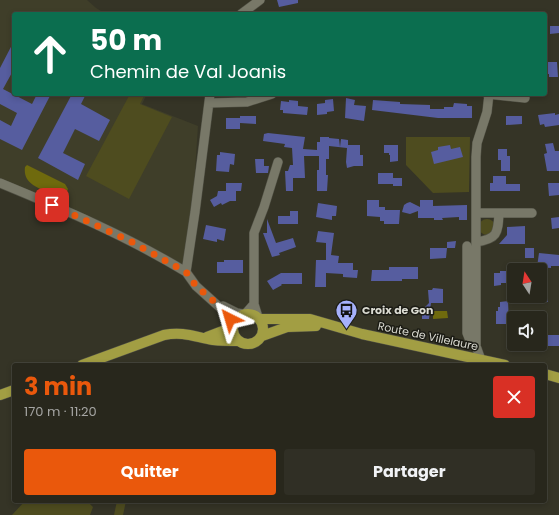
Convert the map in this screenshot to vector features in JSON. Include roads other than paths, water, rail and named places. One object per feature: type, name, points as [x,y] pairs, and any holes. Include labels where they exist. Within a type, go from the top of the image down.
[{"type":"main road","points":[[87,363],[164,334],[180,333],[205,338],[217,340],[239,341],[249,344],[254,343],[262,336],[263,327],[259,318],[255,315],[244,314],[237,318],[228,329],[205,338]]},
{"type":"main road","name":"Route de Villelaure","points":[[259,318],[310,319],[346,330]]},
{"type":"main road","points":[[233,324],[234,334],[239,341]]},
{"type":"main road","name":"Route de Villelaure","points":[[262,336],[278,329],[294,326],[322,326],[495,363]]},
{"type":"main road","points":[[547,375],[559,378]]},
{"type":"main road","points":[[0,395],[12,391]]},
{"type":"street","points":[[244,12],[260,0]]},
{"type":"street","points":[[186,272],[209,98],[242,102],[264,96]]},
{"type":"street","points":[[481,360],[476,346],[476,157],[477,143],[487,112],[488,96]]},
{"type":"street","points":[[506,96],[525,98]]},
{"type":"street","points":[[259,318],[254,304],[254,233],[278,162]]},
{"type":"street","points":[[0,183],[80,217],[130,241],[186,272],[196,286],[226,313],[233,324]]},
{"type":"street","points":[[476,213],[532,213]]},
{"type":"street","points":[[476,242],[488,240],[495,235],[498,229],[499,213]]},
{"type":"street","points":[[467,246],[467,333],[471,343]]},
{"type":"street","points":[[216,303],[237,313],[244,314],[254,304]]},
{"type":"street","points":[[466,356],[476,333]]},
{"type":"place","name":"Croix de Gon","points":[[346,330]]}]
